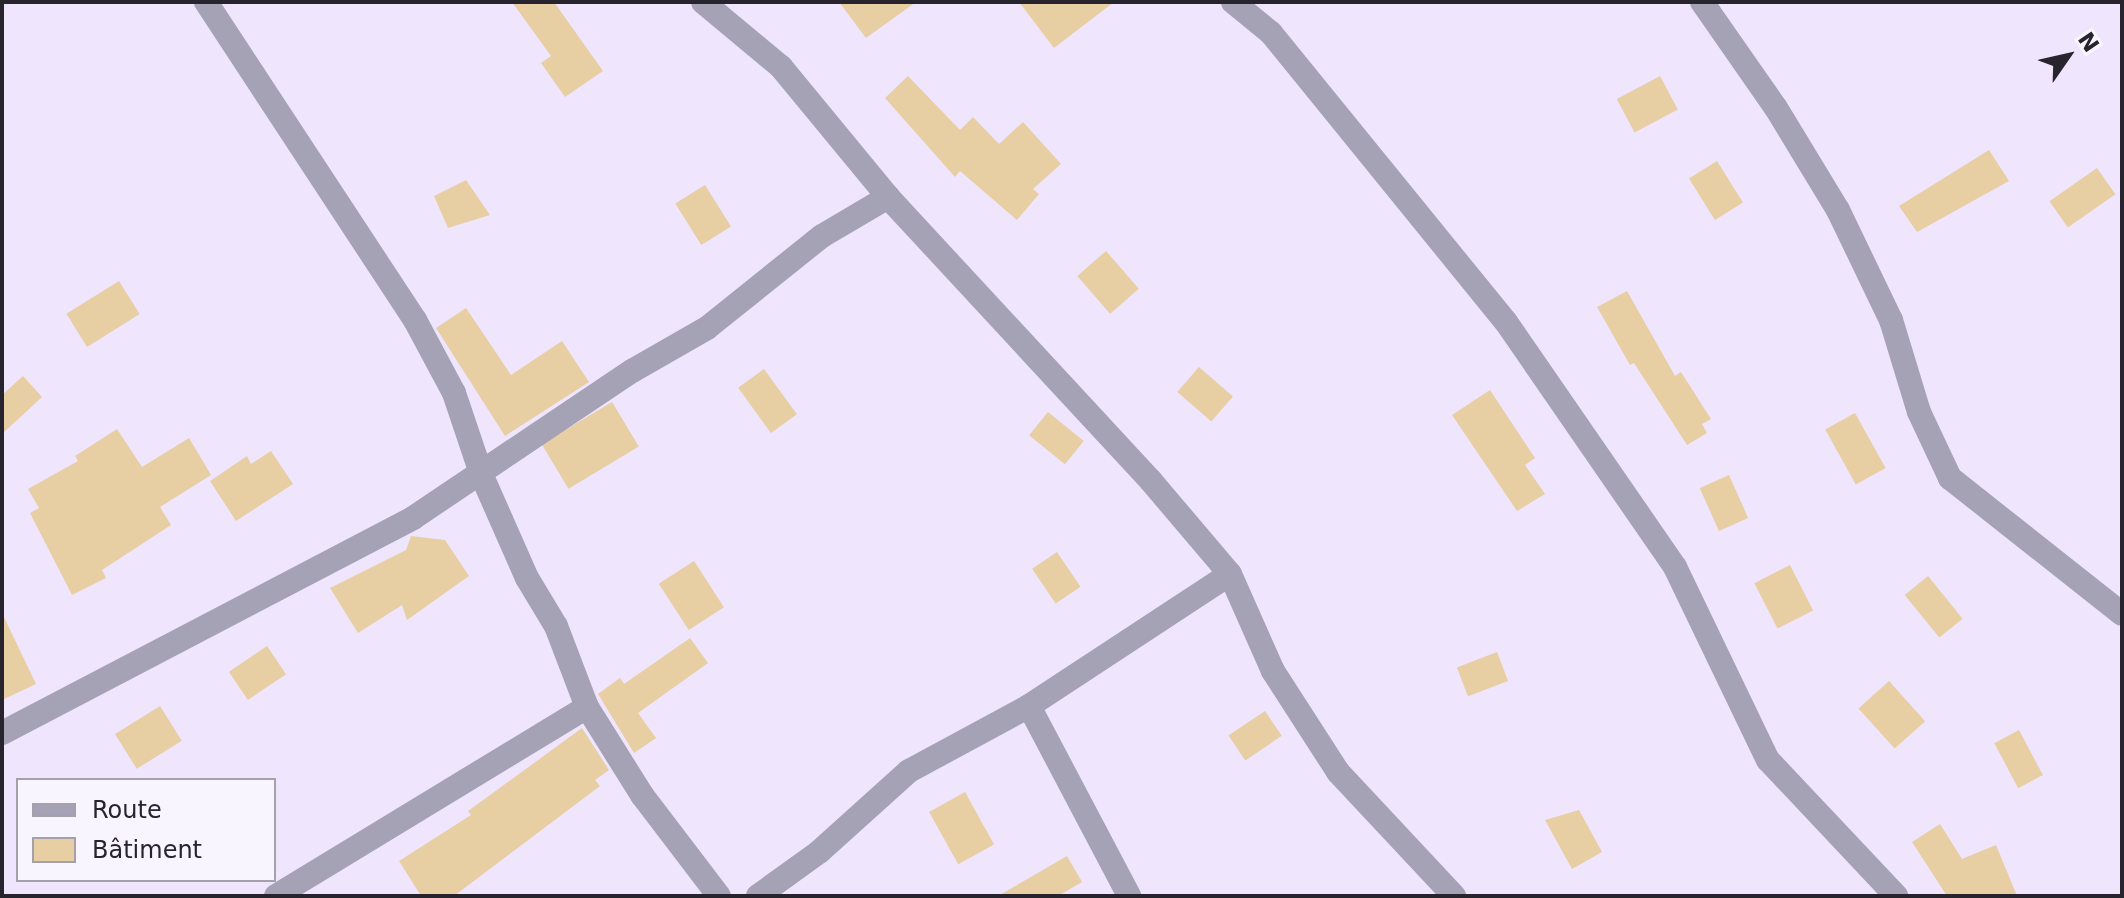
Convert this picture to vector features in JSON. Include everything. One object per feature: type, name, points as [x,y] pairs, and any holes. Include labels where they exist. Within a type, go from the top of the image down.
[{"type":"street","points":[[206,2],[248,74],[340,201],[415,320],[454,393],[482,476],[527,578],[556,626],[587,707],[642,795],[719,896]]},
{"type":"street","points":[[703,2],[781,67],[888,197],[1151,481],[1230,574],[1273,671],[1338,772],[1454,896]]},
{"type":"street","points":[[1233,2],[1271,33],[1506,322],[1675,567],[1768,760],[1896,896]]},
{"type":"street","points":[[1702,2],[1776,108],[1838,210],[1891,320],[1919,412],[1950,478],[2041,555],[2122,614]]},
{"type":"street","points":[[2,733],[413,518],[482,476],[632,371],[707,328],[822,236],[888,197]]},
{"type":"street","points":[[758,896],[819,852],[909,771],[1029,706],[1230,574]]},
{"type":"street","points":[[1029,706],[1129,896]]},
{"type":"street","points":[[276,896],[587,707]]},
{"type":"building","points":[[512,2],[554,2],[603,71],[565,97],[541,63],[551,56]]},
{"type":"building","points":[[839,2],[916,2],[866,38]]},
{"type":"building","points":[[1019,2],[1114,2],[1054,48]]},
{"type":"building","points":[[908,76],[960,130],[973,117],[999,144],[1023,122],[1061,164],[1033,189],[1039,194],[1017,220],[960,171],[955,177],[885,98]]},
{"type":"building","points":[[1660,76],[1678,110],[1635,133],[1617,99]]},
{"type":"building","points":[[1989,150],[2009,181],[1917,232],[1899,206]]},
{"type":"building","points":[[1717,161],[1743,203],[1715,220],[1689,178]]},
{"type":"building","points":[[2097,168],[2115,194],[2068,227],[2049,201]]},
{"type":"building","points":[[466,180],[490,215],[448,228],[434,196]]},
{"type":"building","points":[[705,185],[731,227],[701,245],[675,204]]},
{"type":"building","points":[[1106,251],[1139,289],[1110,314],[1077,276]]},
{"type":"building","points":[[119,281],[140,314],[87,347],[66,314]]},
{"type":"building","points":[[1627,291],[1675,376],[1681,372],[1711,419],[1702,424],[1707,433],[1687,445],[1634,363],[1630,365],[1597,307]]},
{"type":"building","points":[[466,308],[511,375],[562,341],[589,382],[505,436],[436,328]]},
{"type":"building","points":[[1199,367],[1233,397],[1211,421],[1177,392]]},
{"type":"building","points":[[764,369],[797,414],[771,433],[738,388]]},
{"type":"building","points":[[23,376],[42,397],[2,434],[2,395]]},
{"type":"building","points":[[1490,390],[1535,458],[1525,465],[1545,494],[1517,511],[1452,415]]},
{"type":"building","points":[[612,402],[639,447],[568,489],[542,444]]},
{"type":"building","points":[[1048,412],[1084,441],[1065,464],[1029,435]]},
{"type":"building","points":[[1855,413],[1886,468],[1856,485],[1825,429]]},
{"type":"building","points":[[117,429],[142,467],[189,438],[211,475],[160,507],[171,525],[102,570],[106,578],[72,595],[30,513],[39,508],[28,489],[78,461],[75,456]]},
{"type":"building","points":[[271,451],[293,484],[236,521],[210,481],[247,456],[251,464]]},
{"type":"building","points":[[1729,475],[1748,518],[1719,531],[1700,488]]},
{"type":"building","points":[[411,536],[445,540],[469,576],[407,620],[402,605],[358,633],[330,588],[406,550]]},
{"type":"building","points":[[1057,552],[1080,587],[1056,604],[1032,569]]},
{"type":"building","points":[[694,561],[724,607],[689,630],[659,584]]},
{"type":"building","points":[[1790,565],[1813,610],[1778,629],[1754,583]]},
{"type":"building","points":[[1928,576],[1963,619],[1939,638],[1905,595]]},
{"type":"building","points":[[2,613],[36,684],[2,700]]},
{"type":"building","points":[[690,638],[708,663],[638,713],[656,738],[634,753],[598,694],[620,678],[624,684]]},
{"type":"building","points":[[267,646],[286,674],[248,700],[229,672]]},
{"type":"building","points":[[1497,652],[1508,681],[1468,696],[1457,667]]},
{"type":"building","points":[[1889,681],[1925,721],[1895,749],[1859,708]]},
{"type":"building","points":[[160,706],[182,741],[137,769],[115,734]]},
{"type":"building","points":[[1265,711],[1282,736],[1245,760],[1229,736]]},
{"type":"building","points":[[582,728],[609,770],[595,780],[600,786],[454,896],[421,896],[399,861],[471,815],[468,811]]},
{"type":"building","points":[[2019,730],[2043,775],[2018,788],[1994,743]]},
{"type":"building","points":[[965,792],[994,844],[958,864],[929,812]]},
{"type":"building","points":[[1579,810],[1602,852],[1572,869],[1545,820]]},
{"type":"building","points":[[1940,824],[1962,859],[1996,845],[2017,896],[1947,896],[1912,842]]},
{"type":"building","points":[[1067,856],[1082,882],[1058,896],[998,896]]}]
